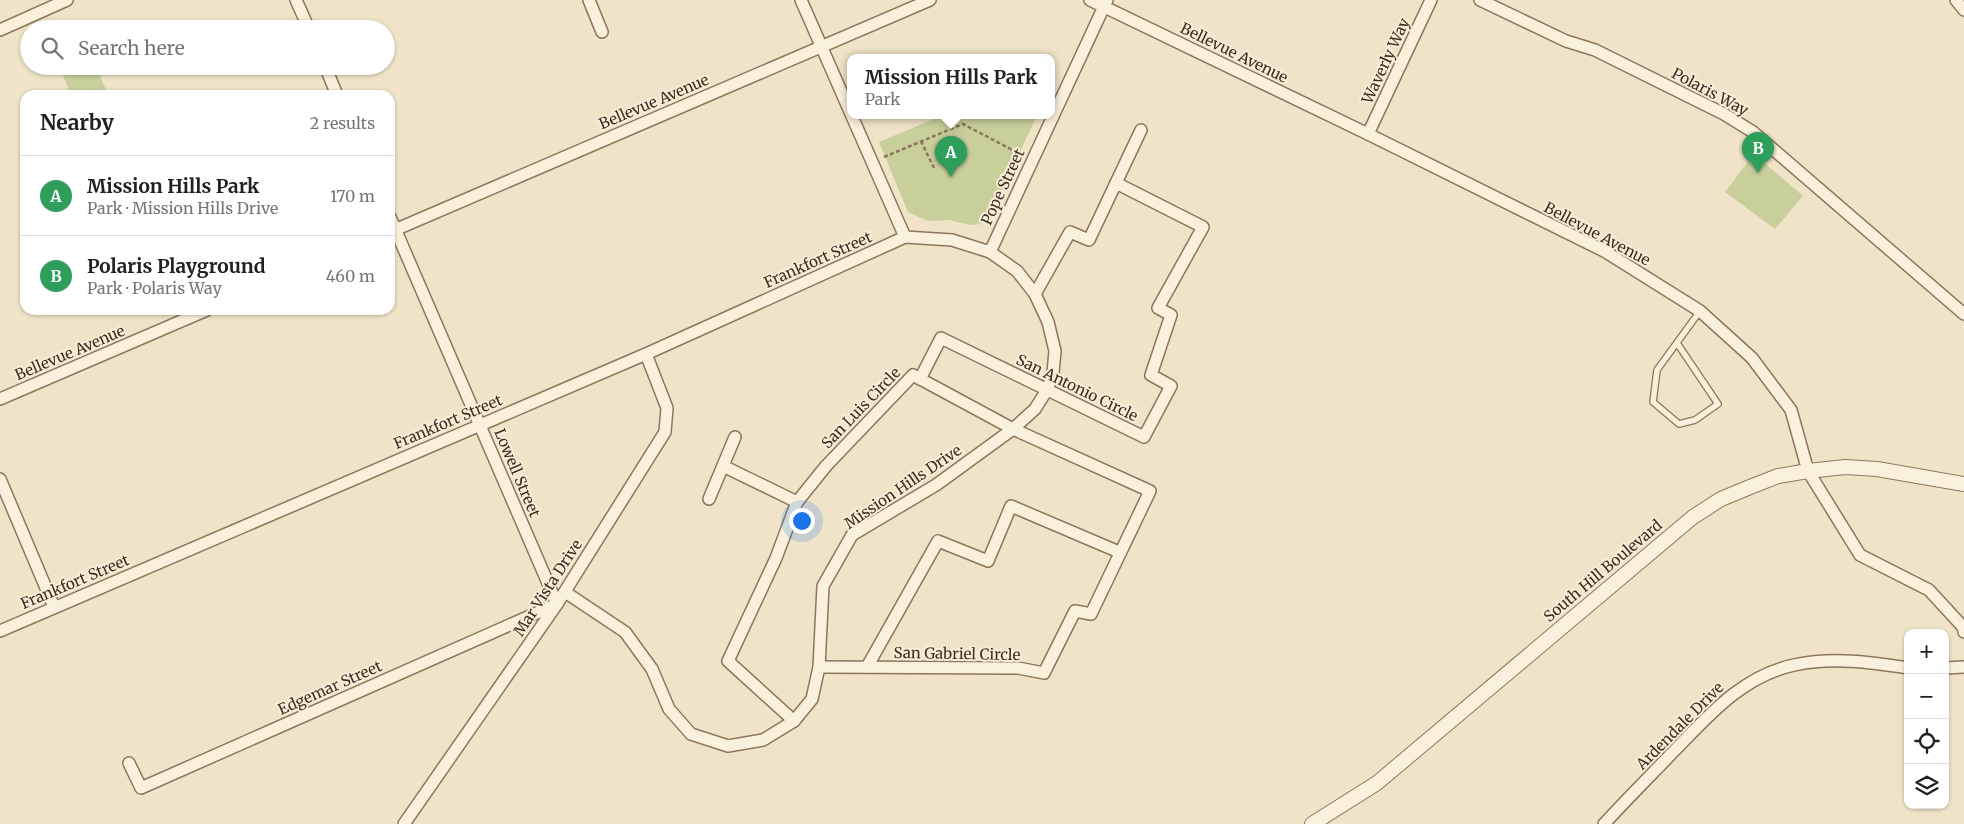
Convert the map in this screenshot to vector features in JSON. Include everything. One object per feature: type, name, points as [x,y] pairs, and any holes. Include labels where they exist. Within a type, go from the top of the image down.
[{"type":"street","points":[[22,20],[66,0]]},
{"type":"street","points":[[296,0],[305,20]]},
{"type":"street","points":[[589,0],[602,32]]},
{"type":"street","points":[[801,0],[847,107]]},
{"type":"street","name":"Bellevue Avenue","points":[[395,230],[930,0]]},
{"type":"street","name":"Bellevue Avenue","points":[[1090,0],[1106,3],[1606,252],[1700,311],[1752,358],[1791,410],[1808,471],[1860,555],[1929,590],[1963,627],[1964,632]]},
{"type":"street","name":"Waverly Way","points":[[1368,134],[1431,0]]},
{"type":"street","name":"Polaris Way","points":[[1480,0],[1566,41],[1595,50],[1724,114],[1746,128],[1964,314]]},
{"type":"street","points":[[1956,0],[1964,10]]},
{"type":"street","name":"Pope Street","points":[[1055,113],[1106,3]]},
{"type":"street","points":[[0,30],[20,21]]},
{"type":"street","points":[[329,75],[335,90]]},
{"type":"street","points":[[852,119],[905,237]]},
{"type":"street","name":"Pope Street","points":[[990,252],[1052,119]]},
{"type":"street","points":[[1035,294],[1070,232],[1089,240],[1140,130]]},
{"type":"street","name":"San Antonio Circle","points":[[920,379],[940,338],[1144,437],[1171,386],[1151,375],[1171,315],[1158,308],[1203,227],[1116,183]]},
{"type":"street","name":"Lowell Street","points":[[395,236],[557,604]]},
{"type":"street","name":"Mission Hills Drive","points":[[565,592],[625,632],[652,669],[669,708],[690,734],[728,746],[763,740],[794,721],[812,699],[819,667],[823,586],[852,536],[936,485],[1013,429],[1035,409],[1047,390],[1052,373],[1055,351],[1048,322],[1035,294],[1018,271],[990,252],[952,240],[905,237]]},
{"type":"street","name":"Frankfort Street","points":[[0,630],[646,354],[905,237]]},
{"type":"street","name":"Bellevue Avenue","points":[[0,399],[195,315]]},
{"type":"street","name":"Mar Vista Drive","points":[[404,824],[565,592],[665,432],[667,408],[646,354]]},
{"type":"street","name":"San Luis Circle","points":[[794,721],[728,662],[776,558],[797,502],[826,466],[914,375],[1013,429]]},
{"type":"street","name":"San Gabriel Circle","points":[[819,667],[1018,668],[1044,673],[1076,611],[1090,614],[1150,491],[1013,429]]},
{"type":"street","points":[[709,499],[735,437]]},
{"type":"street","points":[[724,466],[797,502]]},
{"type":"street","name":"South Hill Boulevard","points":[[1312,824],[1377,783],[1693,518],[1721,499],[1778,476],[1845,467],[1877,469],[1964,484]]},
{"type":"street","points":[[0,480],[54,607]]},
{"type":"street","name":"San Gabriel Circle","points":[[867,667],[938,541],[988,561],[1011,506],[1119,552]]},
{"type":"street","name":"Edgemar Street","points":[[129,763],[141,788],[557,604]]},
{"type":"street","name":"Ardendale Drive","points":[[1604,824],[1714,710],[1741,688],[1757,678],[1793,666],[1813,662],[1858,662],[1904,668]]},
{"type":"street","points":[[1949,668],[1964,667]]},
{"type":"lane","points":[[1677,343],[1718,404],[1695,420],[1679,424],[1653,402],[1657,370],[1700,311]]},
{"type":"path","points":[[871,162],[963,124],[1033,160]]},
{"type":"path","points":[[921,142],[934,168]]},
{"type":"green space","points":[[63,75],[100,75],[106,90],[69,90]]},
{"type":"green space","points":[[934,119],[1036,119],[991,213],[982,224],[970,225],[949,220],[928,221],[908,212],[879,142]]},
{"type":"green space","points":[[1754,154],[1803,196],[1775,229],[1725,192]]},
{"type":"place","name":"Polaris Playground","points":[[1758,173]]},
{"type":"place","name":"Mission Hills Park","points":[[951,177]]}]
